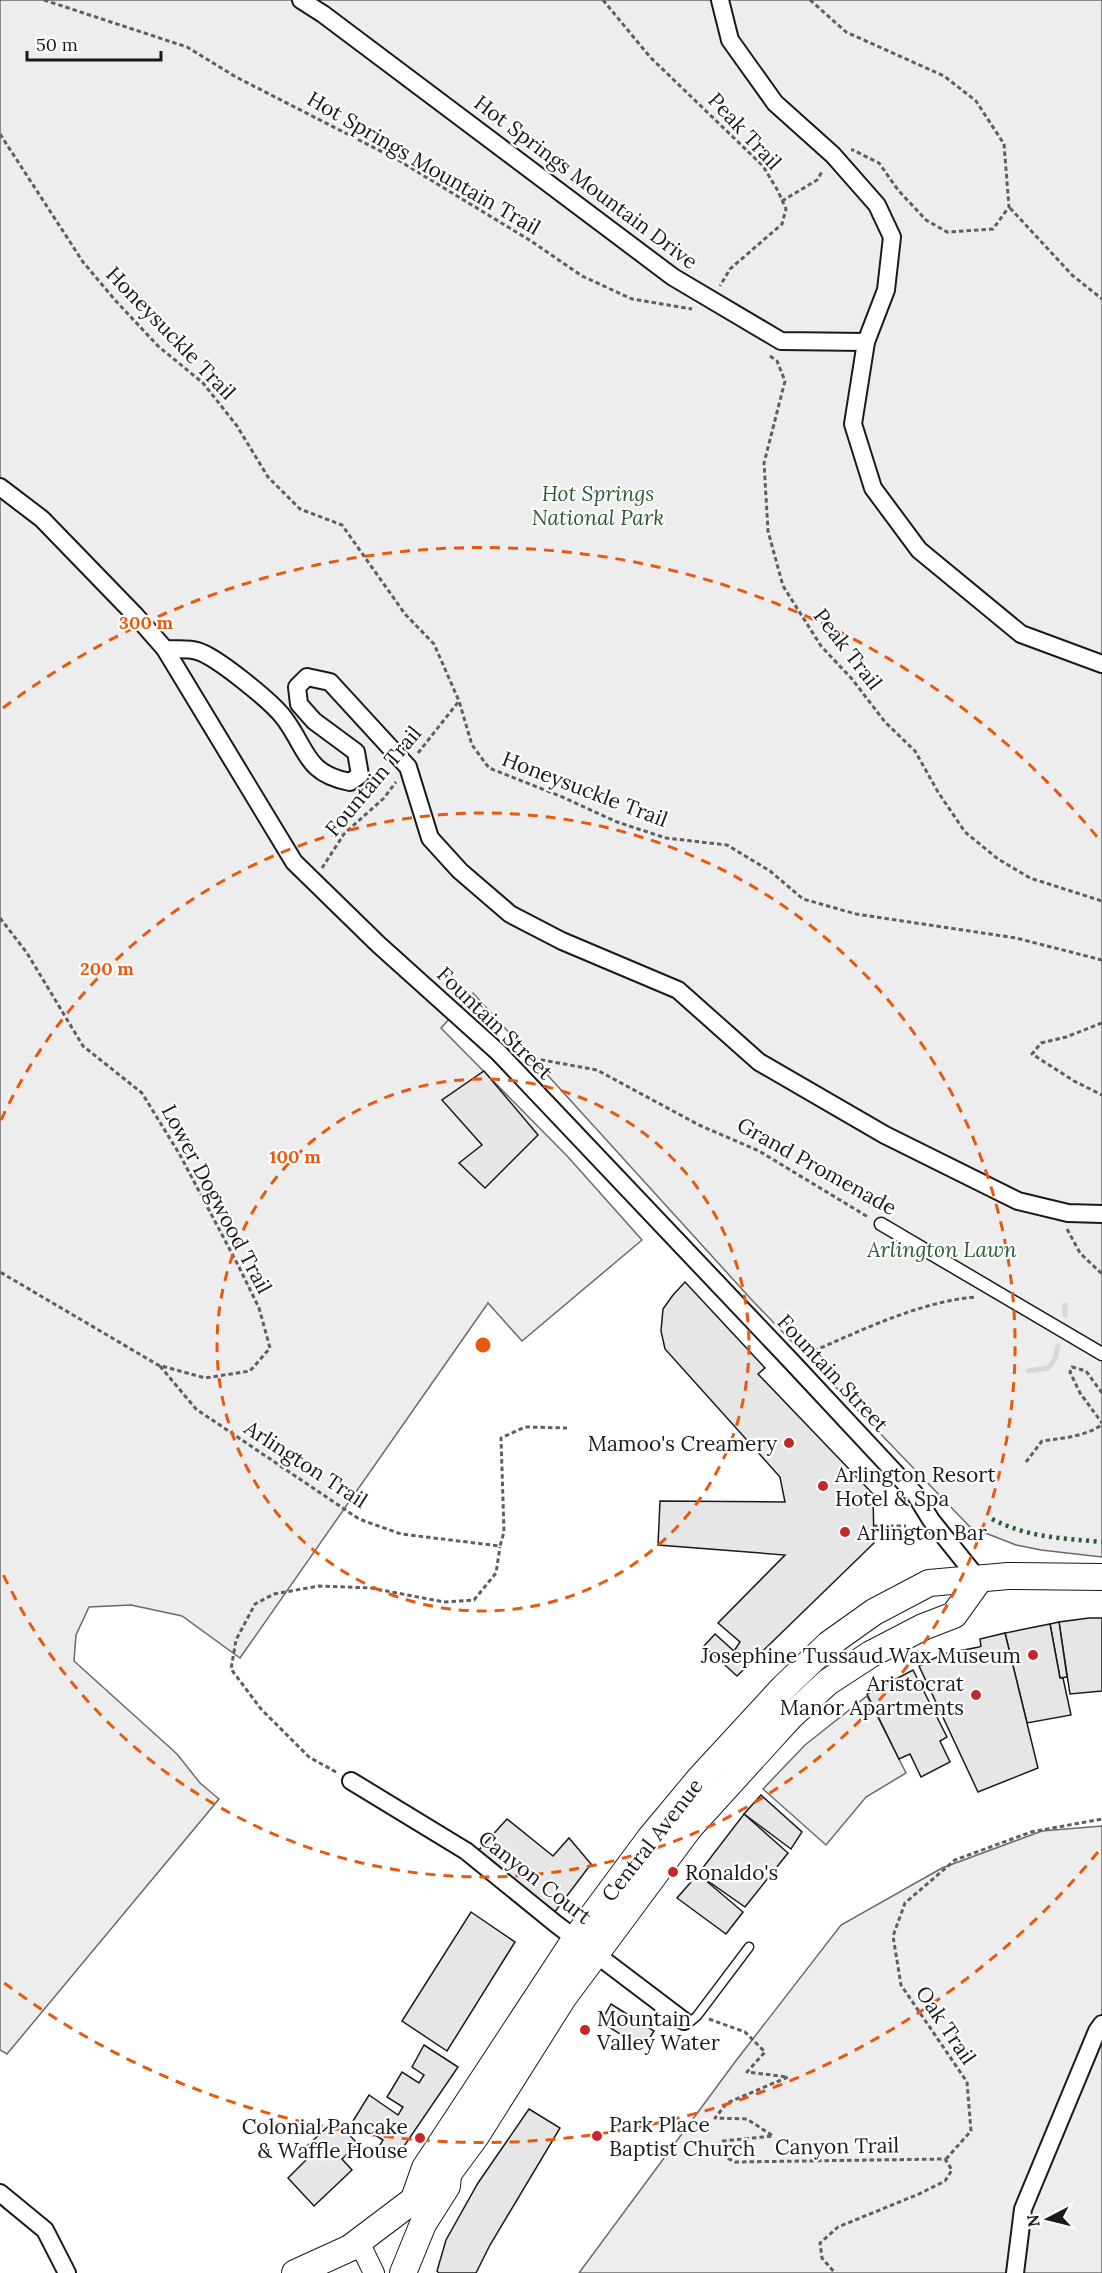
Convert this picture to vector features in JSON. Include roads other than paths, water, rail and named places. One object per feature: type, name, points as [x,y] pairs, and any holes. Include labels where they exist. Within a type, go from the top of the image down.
[{"type":"main road","name":"Central Avenue","points":[[414,2199],[425,2168],[576,1938],[650,1838],[700,1778],[783,1688],[829,1644],[874,1612],[929,1583],[1008,1576],[1102,1577]]},
{"type":"main road","name":"Central Avenue","points":[[309,2270],[359,2242],[448,2174],[476,2136],[563,1998],[690,1827],[790,1717],[828,1682],[871,1654],[924,1627],[954,1615],[979,1580]]},
{"type":"main road","points":[[403,2273],[423,2224],[447,2186],[448,2174]]},
{"type":"street","name":"Hot Springs Mountain Drive","points":[[301,0],[323,14],[673,277],[781,341],[866,342]]},
{"type":"street","points":[[720,0],[730,40],[775,103],[833,155],[878,205],[892,237],[886,290],[866,342],[853,424],[873,488],[919,550],[1021,634],[1102,664]]},
{"type":"street","name":"Fountain Street","points":[[0,487],[42,519],[165,649],[294,862],[312,882],[498,1052],[915,1494],[932,1520],[979,1580]]},
{"type":"street","points":[[165,649],[198,651],[236,674],[284,718],[308,759],[333,779],[350,782],[360,775],[356,752],[314,721],[299,704],[297,687],[307,677],[330,682],[408,767],[430,838],[460,871],[510,914],[562,941],[678,990],[759,1062],[885,1135],[1018,1201],[1068,1214],[1102,1214]]},
{"type":"street","name":"Grand Promenade","points":[[881,1224],[1102,1354]]},
{"type":"street","name":"Canyon Court","points":[[351,1781],[466,1851],[596,1953],[691,2018]]},
{"type":"street","points":[[1016,2273],[1023,2209],[1097,2031],[1102,2024]]},
{"type":"street","points":[[0,2193],[45,2230],[67,2273]]},
{"type":"street","points":[[359,2242],[374,2273]]},
{"type":"lane","points":[[691,2018],[749,1947]]},
{"type":"waterway","points":[[1065,1305],[1065,1315]]},
{"type":"waterway","points":[[1028,1371],[1048,1368],[1055,1359],[1058,1346]]},
{"type":"place","name":"Mamoo's Creamery","points":[[789,1443]]},
{"type":"place","name":"Arlington Resort Hotel & Spa","points":[[823,1486]]},
{"type":"place","name":"Arlington Bar","points":[[845,1532]]},
{"type":"place","name":"Josephine Tussaud Wax Museum","points":[[1033,1655]]},
{"type":"place","name":"Aristocrat Manor Apartments","points":[[976,1695]]},
{"type":"place","name":"Ronaldo's","points":[[673,1872]]},
{"type":"place","name":"Mountain Valley Water","points":[[585,2030]]},
{"type":"place","name":"Park Place Baptist Church","points":[[597,2136]]},
{"type":"place","name":"Colonial Pancake & Waffle House","points":[[420,2138]]},
{"type":"park label","name":"Hot Springs National Park","points":[[598,505]]},
{"type":"park label","name":"Arlington Lawn","points":[[942,1249]]}]
